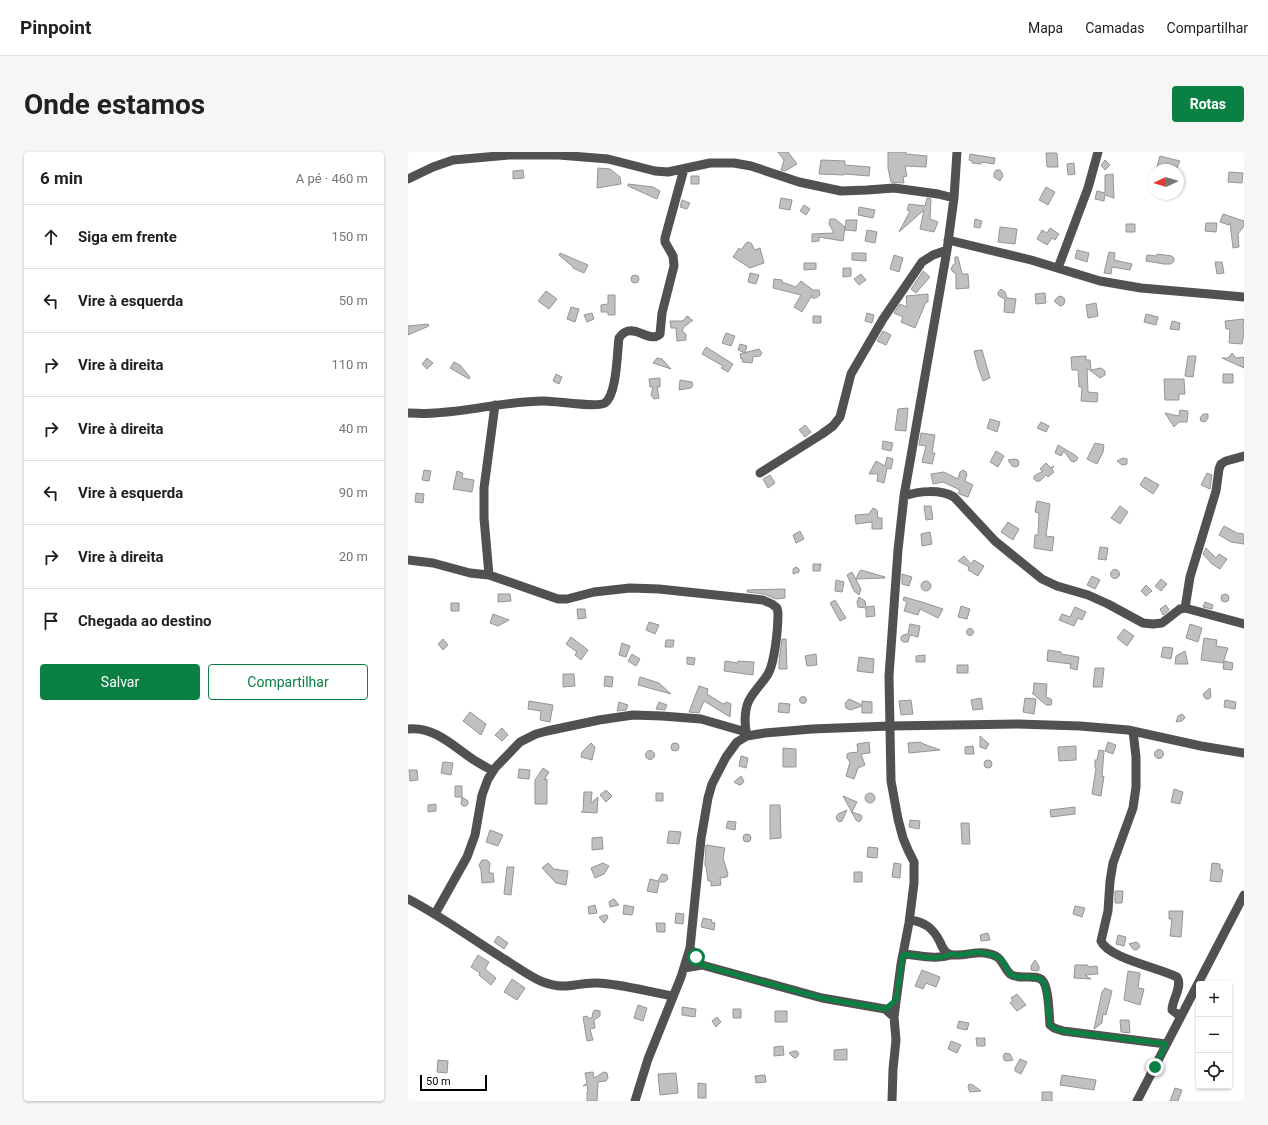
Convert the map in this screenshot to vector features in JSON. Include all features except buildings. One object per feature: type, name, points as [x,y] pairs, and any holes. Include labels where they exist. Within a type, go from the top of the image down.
[{"type":"street","points":[[892,1101],[896,1040],[894,1017],[903,954],[910,920],[914,883],[914,862],[903,838],[891,781],[889,676],[898,550],[904,496],[947,250],[954,198],[957,152]]},
{"type":"street","points":[[1058,268],[1088,188],[1098,152]]},
{"type":"street","points":[[408,179],[433,167],[453,160],[509,155],[559,153],[608,159],[655,171],[668,172],[710,163],[734,163],[751,166],[799,182],[841,191],[894,188],[938,194],[954,198]]},
{"type":"street","points":[[408,413],[435,414],[495,405],[545,401],[577,403],[592,406],[600,405],[606,402],[612,392],[619,338],[622,334],[632,331],[652,337],[660,334],[662,313],[674,266],[673,256],[665,242],[665,238],[684,169]]},
{"type":"street","points":[[948,240],[1058,268],[1100,281],[1141,288],[1244,297]]},
{"type":"street","points":[[760,473],[833,426],[840,417],[851,374],[883,319],[922,262],[933,255],[947,250]]},
{"type":"street","points":[[489,575],[486,555],[484,488],[495,405]]},
{"type":"street","points":[[1185,608],[1190,576],[1216,491],[1219,469],[1221,464],[1226,461],[1244,456]]},
{"type":"street","points":[[904,496],[924,492],[949,494],[954,497],[995,541],[1042,579],[1057,586],[1088,594],[1143,623],[1162,623],[1180,609],[1185,608],[1244,624]]},
{"type":"street","points":[[408,560],[433,563],[489,575],[558,600],[594,592],[645,588],[753,598],[772,604],[777,608],[778,613],[773,662],[768,674],[750,698],[747,705],[745,721],[746,734]]},
{"type":"street","points":[[435,914],[468,857],[475,835],[482,795],[488,779],[493,771],[520,742],[536,734],[600,720],[633,715],[686,717],[701,719],[746,734],[812,729],[890,726],[1018,724],[1102,727],[1133,731],[1201,746],[1244,753]]},
{"type":"street","points":[[408,729],[425,730],[438,735],[493,771]]},
{"type":"street","points":[[1133,731],[1136,757],[1136,787],[1133,808],[1113,863],[1107,919],[1101,941],[1103,945],[1118,955],[1177,977],[1179,980],[1179,986],[1173,1001],[1172,1010],[1180,1016]]},
{"type":"street","points":[[635,1101],[648,1059],[684,968],[690,948],[701,839],[712,784],[726,757],[737,742],[746,734]]},
{"type":"street","points":[[1137,1101],[1244,895]]},
{"type":"street","points":[[408,899],[435,914],[542,982],[559,987],[586,983],[613,984],[673,996]]},
{"type":"street","points":[[910,920],[924,923],[931,928],[943,949],[951,954],[959,955],[978,952],[987,953],[1002,960],[1010,974],[1014,976],[1041,979],[1046,990],[1050,1025],[1054,1028],[1063,1031],[1166,1044]]},
{"type":"street","points":[[690,948],[702,965]]},
{"type":"street","points":[[903,954],[932,958],[951,954]]},
{"type":"street","points":[[684,968],[702,965],[822,998],[885,1009],[894,1017]]},
{"type":"street","points":[[885,1009],[896,1000]]},
{"type":"route","points":[[696,957],[702,965],[727,972],[822,998],[885,1009],[896,1000],[903,954],[932,958],[951,954],[959,955],[978,952],[987,953],[1002,960],[1010,974],[1014,976],[1041,979],[1046,990],[1050,1025],[1054,1028],[1063,1031],[1166,1044],[1155,1067]]}]
